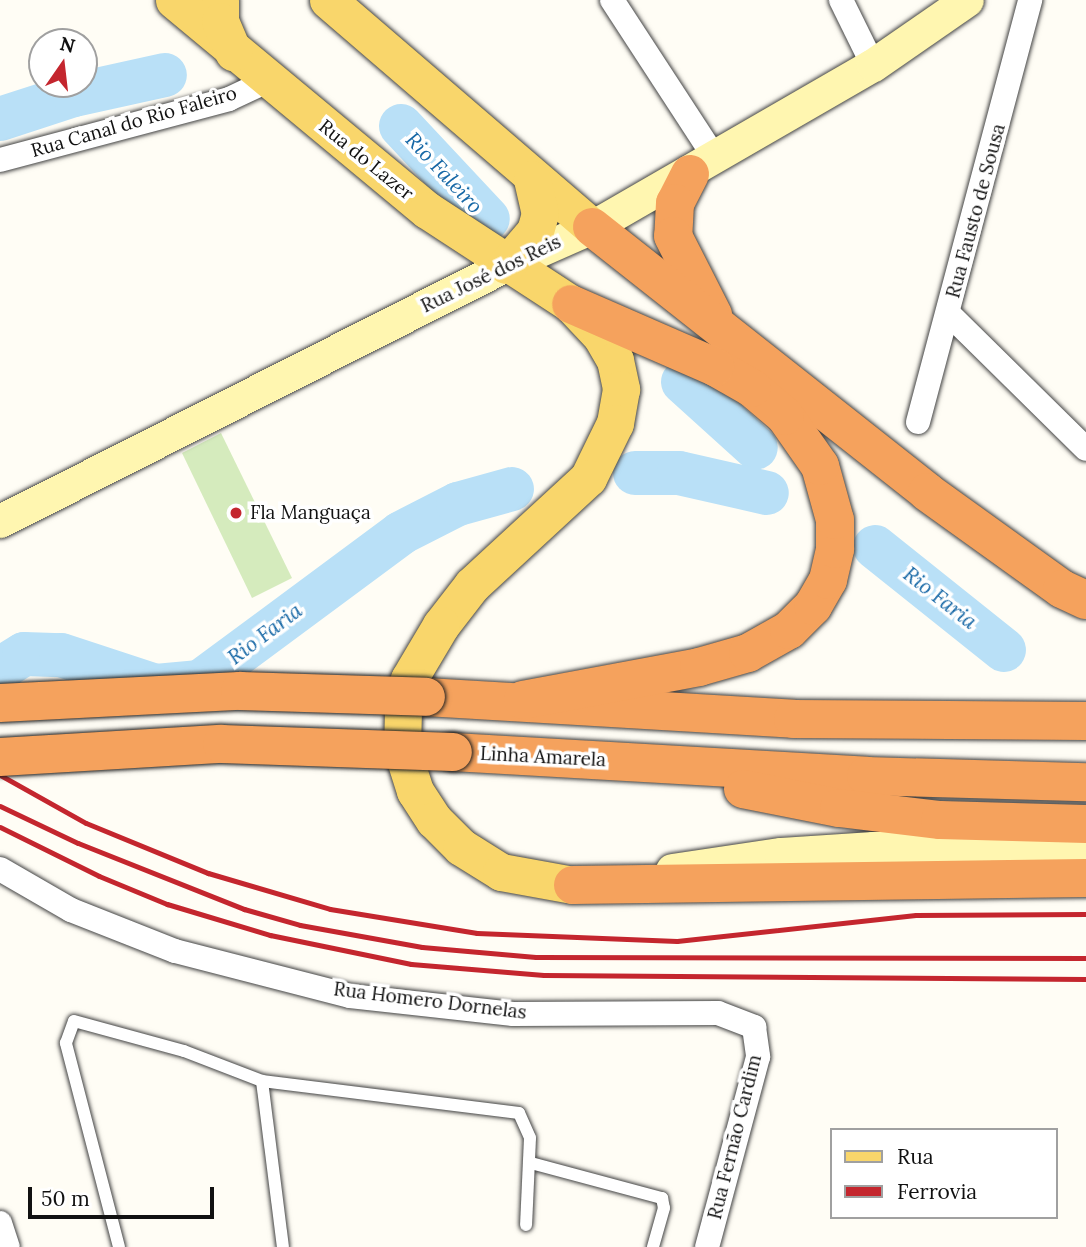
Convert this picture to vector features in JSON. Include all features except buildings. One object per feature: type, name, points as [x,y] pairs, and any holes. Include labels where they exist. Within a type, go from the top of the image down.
[{"type":"highway","points":[[702,166],[675,203],[673,236],[721,329]]},
{"type":"highway","points":[[592,227],[927,492],[1062,589],[1086,600]]},
{"type":"highway","points":[[523,700],[699,667],[748,653],[789,630],[813,606],[828,580],[835,549],[835,520],[820,466],[785,416],[752,388],[715,368],[571,304]]},
{"type":"highway","points":[[0,704],[240,691],[523,700],[793,719],[1086,721]]},
{"type":"highway","name":"Linha Amarela","points":[[0,757],[222,744],[453,752],[866,776],[1086,782]]},
{"type":"highway","points":[[601,760],[839,808],[940,820],[1086,824]]},
{"type":"highway","points":[[573,885],[1086,878]]},
{"type":"main road","name":"Rua do Lazer","points":[[174,0],[267,81],[428,210],[506,265],[571,304],[601,336],[615,360],[621,389],[615,423],[588,478],[472,585],[441,625],[409,679],[402,750],[415,791],[434,820],[461,847],[501,872],[573,885]]},
{"type":"main road","points":[[220,0],[220,21],[233,52]]},
{"type":"main road","points":[[328,0],[532,179],[592,227]]},
{"type":"main road","points":[[506,265],[535,231],[540,214],[532,179]]},
{"type":"street","points":[[612,0],[702,166]]},
{"type":"street","points":[[841,0],[873,65]]},
{"type":"street","name":"Rua José dos Reis","points":[[0,521],[506,265],[592,227],[873,65],[967,0]]},
{"type":"street","name":"Rua Fausto de Sousa","points":[[918,422],[949,314],[1030,0]]},
{"type":"street","name":"Rua Canal do Rio Faleiro","points":[[0,160],[229,99],[267,81]]},
{"type":"street","points":[[949,314],[1086,449]]},
{"type":"street","points":[[573,885],[781,854],[873,848],[1086,847]]},
{"type":"street","name":"Rua Homero Dornelas","points":[[0,869],[71,910],[175,951],[350,996],[513,1014],[718,1013],[754,1027]]},
{"type":"street","name":"Rua Fernão Cardim","points":[[706,1247],[758,1057],[754,1027]]},
{"type":"street","points":[[0,1223],[8,1247]]},
{"type":"lane","points":[[119,1247],[66,1043],[74,1021],[184,1051],[262,1081],[519,1113],[527,1125],[531,1163],[526,1225]]},
{"type":"lane","points":[[262,1081],[283,1247]]},
{"type":"lane","points":[[531,1163],[662,1198],[664,1208],[653,1247]]},
{"type":"green space","name":"Fla Manguaça","points":[[221,433],[292,578],[252,598],[182,453]]},
{"type":"waterway","name":"Rio Faleiro","points":[[0,119],[74,95],[165,75]]},
{"type":"waterway","name":"Rio Faleiro","points":[[401,126],[488,219]]},
{"type":"waterway","name":"Rio Faleiro","points":[[683,382],[756,448]]},
{"type":"waterway","name":"Rio Faria","points":[[635,473],[679,473],[767,493]]},
{"type":"waterway","name":"Rio Faria","points":[[0,669],[24,654],[61,655],[156,686],[200,682],[401,533],[458,504],[512,489]]},
{"type":"waterway","name":"Rio Faria","points":[[875,547],[1004,650]]},
{"type":"railway","points":[[0,775],[86,823],[208,873],[330,909],[477,933],[677,941],[916,915],[1086,914]]},
{"type":"railway","points":[[0,806],[78,843],[244,909],[300,925],[422,947],[536,957],[1086,958]]},
{"type":"railway","points":[[0,827],[99,876],[167,904],[270,935],[411,964],[544,975],[1086,979]]},
{"type":"place","name":"Fla Manguaça","points":[[236,513]]}]
